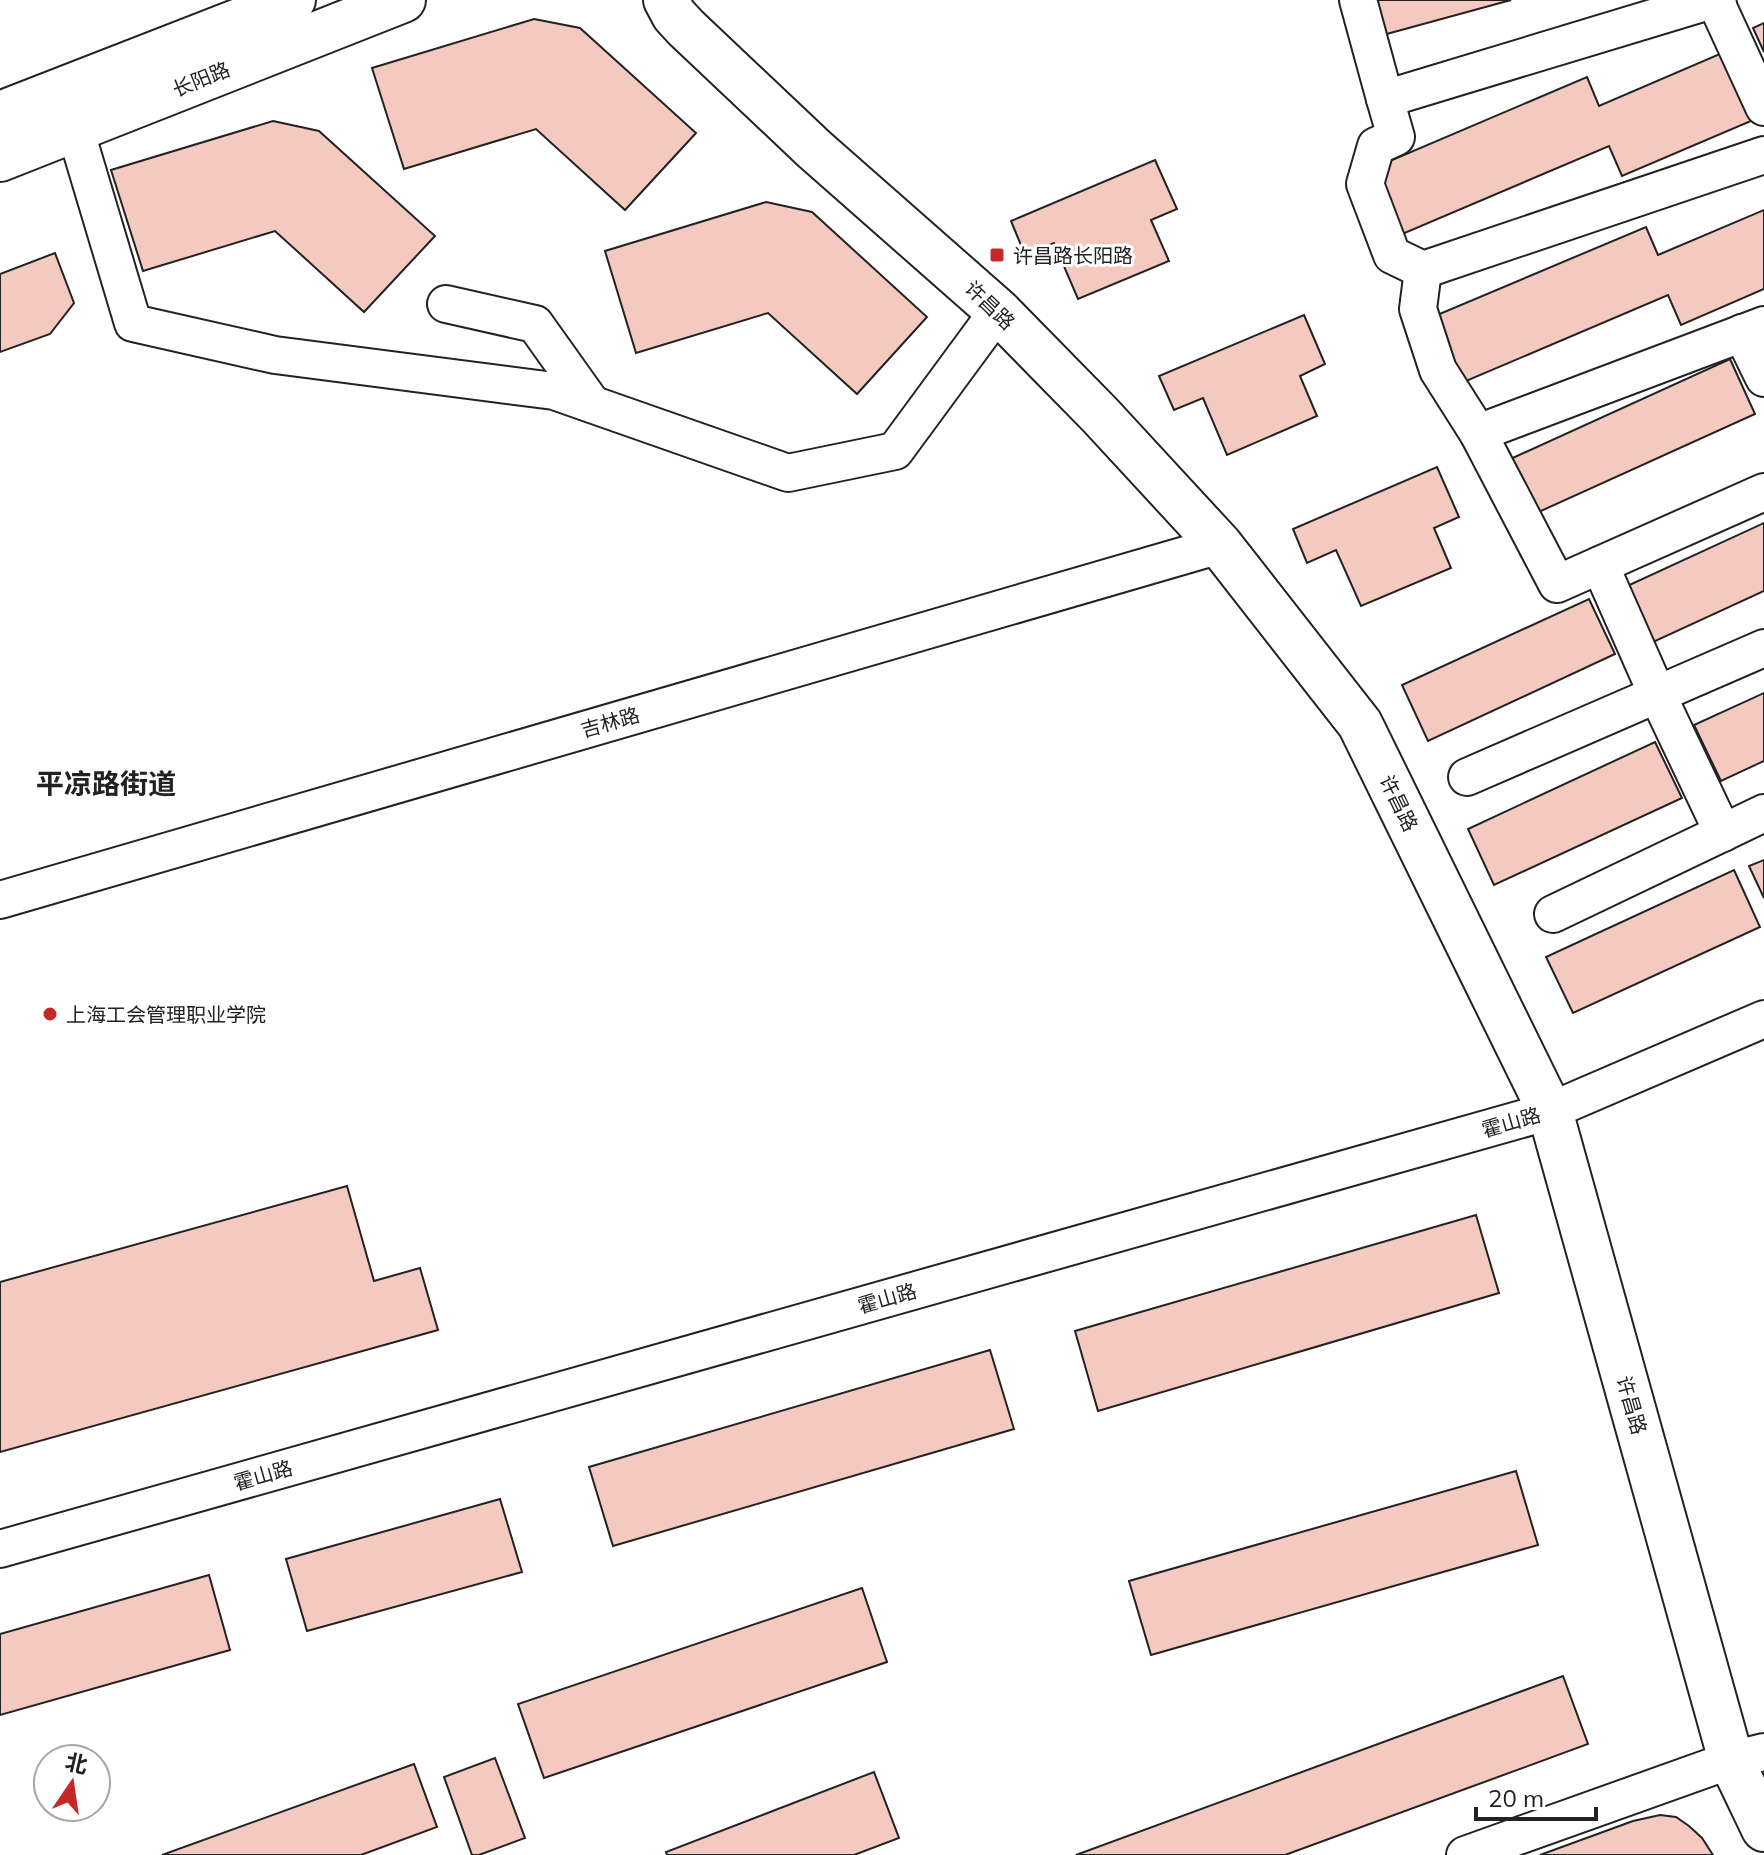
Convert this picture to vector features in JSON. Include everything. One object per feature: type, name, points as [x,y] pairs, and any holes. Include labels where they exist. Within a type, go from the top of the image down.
[{"type":"street","name":"长阳路","points":[[0,114],[293,0]]},
{"type":"street","name":"长阳路","points":[[0,159],[403,0]]},
{"type":"street","name":"许昌路","points":[[666,0],[686,28],[814,149],[998,311],[1100,415],[1220,545],[1360,724],[1550,1111],[1748,1756],[1764,1829]]},
{"type":"street","points":[[1358,0],[1396,137],[1376,146],[1365,184],[1392,255],[1423,270],[1764,155]]},
{"type":"street","points":[[1385,99],[1714,0],[1764,107]]},
{"type":"street","points":[[75,129],[133,323],[275,355],[554,391],[788,473],[895,451],[998,311]]},
{"type":"street","points":[[1423,270],[1418,309],[1438,370],[1478,433],[1557,584],[1764,492]]},
{"type":"street","points":[[446,304],[535,324],[592,404]]},
{"type":"street","points":[[1478,433],[1753,329],[1764,378]]},
{"type":"street","name":"吉林路","points":[[0,900],[1220,545]]},
{"type":"street","points":[[1600,565],[1723,833]]},
{"type":"street","points":[[1467,777],[1764,648]]},
{"type":"street","points":[[1553,914],[1764,813]]},
{"type":"street","name":"霍山路","points":[[0,1549],[1550,1111],[1764,1019]]},
{"type":"street","points":[[1465,1855],[1748,1756]]},
{"type":"building","points":[[1373,0],[1511,0],[1383,35]]},
{"type":"building","points":[[534,19],[580,28],[696,133],[625,210],[536,129],[404,169],[372,68]]},
{"type":"building","points":[[1764,23],[1764,52],[1753,28]]},
{"type":"building","points":[[1729,50],[1758,118],[1622,176],[1609,146],[1400,235],[1371,169],[1587,77],[1599,106]]},
{"type":"building","points":[[273,121],[319,131],[435,236],[364,312],[275,231],[143,271],[111,170]]},
{"type":"building","points":[[1155,160],[1177,209],[1151,220],[1169,261],[1078,299],[1054,243],[1025,255],[1011,221]]},
{"type":"building","points":[[766,202],[812,212],[927,317],[857,394],[768,313],[636,353],[605,251]]},
{"type":"building","points":[[1764,210],[1764,289],[1681,325],[1668,295],[1459,384],[1430,318],[1646,227],[1658,255]]},
{"type":"building","points":[[55,253],[74,303],[50,334],[0,352],[0,274]]},
{"type":"building","points":[[1304,315],[1325,364],[1300,376],[1317,416],[1227,455],[1203,398],[1174,410],[1159,376]]},
{"type":"building","points":[[1730,359],[1755,414],[1532,515],[1506,461]]},
{"type":"building","points":[[1437,467],[1459,517],[1434,528],[1451,568],[1361,606],[1336,550],[1307,563],[1293,529]]},
{"type":"building","points":[[1764,523],[1764,591],[1651,643],[1625,587]]},
{"type":"building","points":[[1589,599],[1615,654],[1428,741],[1402,685]]},
{"type":"building","points":[[1764,693],[1764,761],[1721,781],[1694,725]]},
{"type":"building","points":[[1655,742],[1682,798],[1494,885],[1468,829]]},
{"type":"building","points":[[1764,860],[1764,898],[1749,866]]},
{"type":"building","points":[[1734,870],[1760,927],[1573,1013],[1546,957]]},
{"type":"building","points":[[347,1186],[374,1281],[420,1268],[438,1330],[0,1452],[0,1282]]},
{"type":"building","points":[[1476,1215],[1499,1293],[1098,1411],[1075,1331]]},
{"type":"building","points":[[990,1350],[1014,1429],[613,1546],[589,1467]]},
{"type":"building","points":[[1516,1471],[1538,1545],[1151,1655],[1129,1581]]},
{"type":"building","points":[[500,1499],[522,1572],[307,1631],[286,1559]]},
{"type":"building","points":[[209,1575],[230,1650],[0,1715],[0,1634]]},
{"type":"building","points":[[862,1588],[887,1662],[544,1778],[518,1704]]},
{"type":"building","points":[[1563,1676],[1588,1744],[1285,1855],[1076,1855]]},
{"type":"building","points":[[495,1758],[525,1838],[472,1855],[444,1777]]},
{"type":"building","points":[[414,1764],[437,1827],[361,1855],[162,1855]]},
{"type":"building","points":[[874,1772],[899,1838],[854,1855],[667,1855],[666,1852]]},
{"type":"building","points":[[1660,1815],[1676,1817],[1689,1826],[1713,1855],[1540,1855],[1633,1821]]},
{"type":"place","name":"许昌路长阳路","points":[[997,255]]},
{"type":"place","name":"上海工会管理职业学院","points":[[50,1014]]},
{"type":"district","name":"平凉路街道","points":[[106,783]]}]
